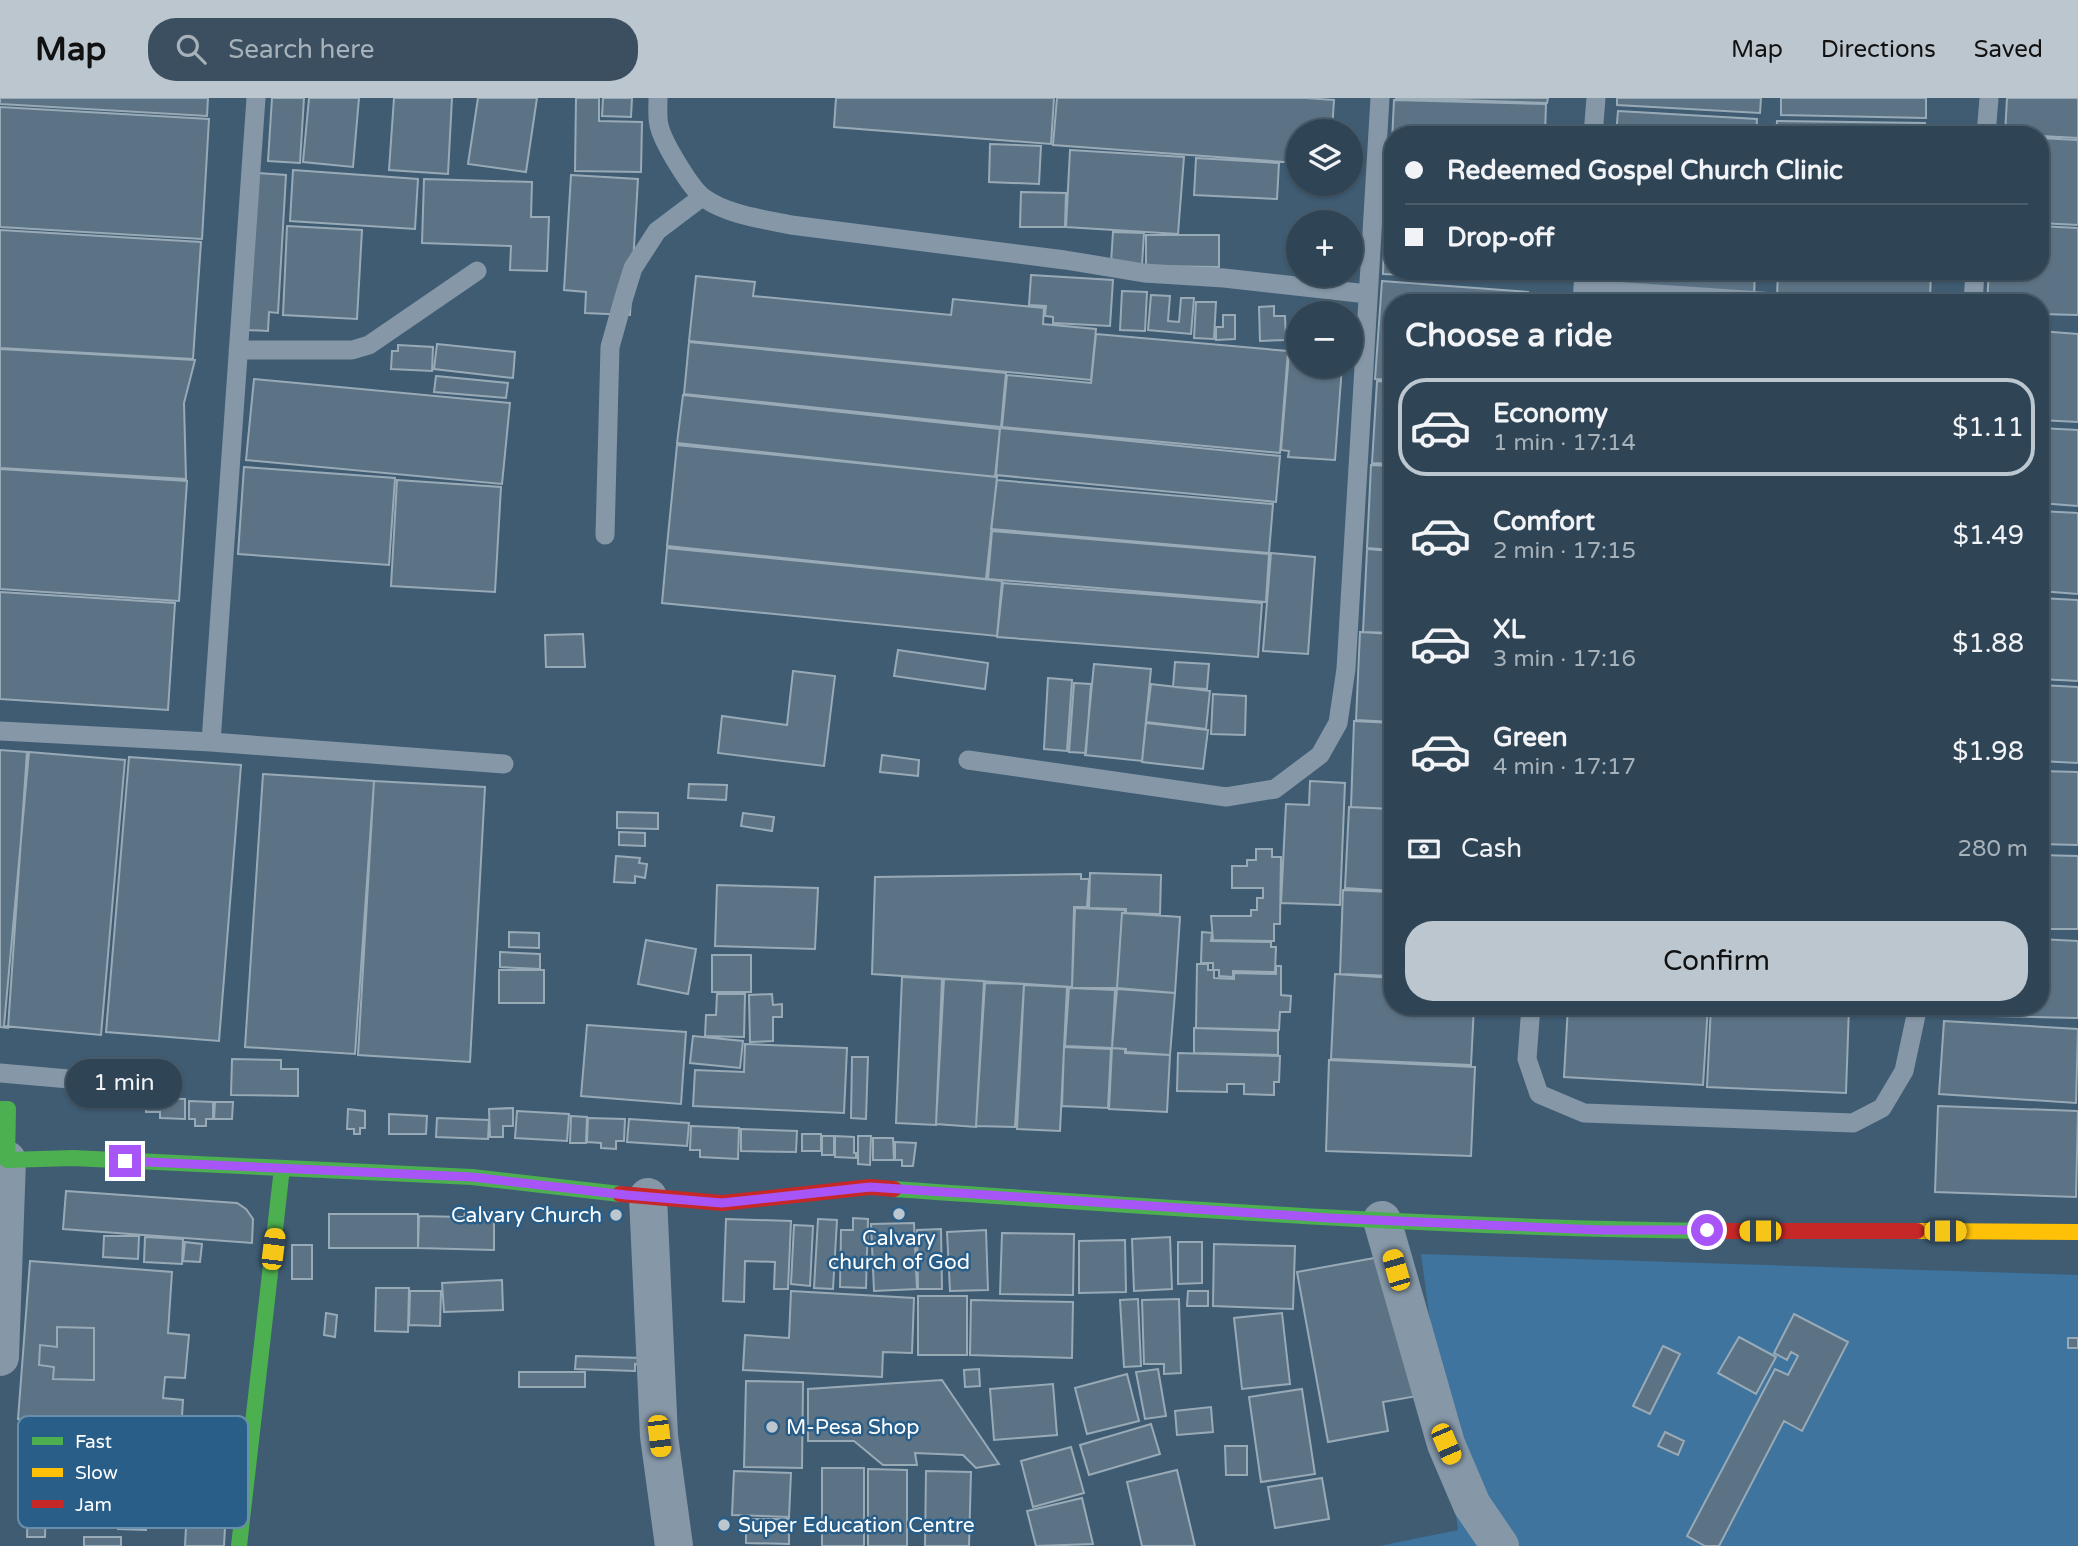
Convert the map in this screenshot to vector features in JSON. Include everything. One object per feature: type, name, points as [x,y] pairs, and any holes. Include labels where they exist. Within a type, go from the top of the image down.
[{"type":"street","points":[[0,1109],[9,1109],[0,1357]]},
{"type":"street","points":[[7,1160],[73,1158],[472,1177],[722,1203],[870,1187],[1382,1220],[1600,1230],[2078,1232]]},
{"type":"street","points":[[248,1467],[282,1168]]},
{"type":"street","points":[[648,1197],[659,1436],[674,1546]]},
{"type":"street","points":[[1382,1220],[1446,1444],[1472,1505],[1500,1546]]},
{"type":"street","points":[[239,1546],[241,1528]]},
{"type":"lane","points":[[211,741],[256,98]]},
{"type":"lane","points":[[658,98],[659,125],[668,149],[702,197],[728,210],[791,225],[1065,260],[1144,273],[1224,278],[1368,294]]},
{"type":"lane","points":[[968,760],[1226,797],[1275,789],[1320,755],[1338,723],[1346,669],[1380,98]]},
{"type":"lane","points":[[1594,126],[1596,98]]},
{"type":"lane","points":[[1987,126],[1989,98]]},
{"type":"lane","points":[[606,535],[610,347],[624,296],[633,268],[657,231],[702,197]]},
{"type":"lane","points":[[239,350],[352,350],[369,345],[477,271]]},
{"type":"lane","points":[[1583,288],[1666,294]]},
{"type":"lane","points":[[0,731],[211,741],[504,764]]},
{"type":"lane","points":[[1530,1015],[1527,1059],[1539,1094],[1584,1113],[1853,1123],[1882,1108],[1904,1071],[1916,1015]]},
{"type":"lane","points":[[0,1073],[115,1083]]},
{"type":"shaded area","points":[[1421,1254],[2078,1275],[2078,1546],[1379,1546],[1458,1530]]},
{"type":"building","points":[[0,98],[208,98],[207,116],[0,104]]},
{"type":"building","points":[[272,98],[304,98],[300,163],[268,161]]},
{"type":"building","points":[[309,98],[359,98],[353,167],[303,162]]},
{"type":"building","points":[[394,98],[452,98],[448,174],[389,170]]},
{"type":"building","points":[[478,98],[537,98],[526,172],[468,164]]},
{"type":"building","points":[[576,98],[599,98],[599,121],[642,122],[641,172],[575,171]]},
{"type":"building","points":[[603,98],[632,98],[631,117],[602,116]]},
{"type":"building","points":[[836,98],[1054,98],[1051,144],[834,127]]},
{"type":"building","points":[[1057,98],[1334,100],[1333,119],[1286,119],[1286,162],[1053,145]]},
{"type":"building","points":[[1395,98],[1548,98],[1547,103]]},
{"type":"building","points":[[1617,98],[1761,98],[1760,113],[1617,105]]},
{"type":"building","points":[[1781,98],[1926,98],[1926,118],[1781,115]]},
{"type":"building","points":[[2007,98],[2078,98],[2078,138],[2049,136],[2049,126],[2005,126]]},
{"type":"building","points":[[1394,100],[1546,104],[1545,126],[1393,126]]},
{"type":"building","points":[[0,107],[209,119],[202,239],[0,227]]},
{"type":"building","points":[[1618,111],[1757,119],[1757,126],[1617,126]]},
{"type":"building","points":[[1777,121],[1925,123],[1925,126],[1777,126]]},
{"type":"building","points":[[2049,138],[2078,140],[2078,225],[2049,223]]},
{"type":"building","points":[[990,144],[1041,146],[1039,184],[989,182]]},
{"type":"building","points":[[1070,150],[1184,157],[1178,234],[1066,227]]},
{"type":"building","points":[[1196,158],[1279,163],[1277,199],[1194,195]]},
{"type":"building","points":[[293,170],[418,179],[415,229],[290,221]]},
{"type":"building","points":[[258,173],[286,175],[278,313],[269,312],[268,331],[248,330]]},
{"type":"building","points":[[571,175],[638,179],[630,315],[585,313],[586,292],[564,290]]},
{"type":"building","points":[[424,179],[532,182],[531,217],[549,217],[547,271],[510,270],[511,246],[422,243]]},
{"type":"building","points":[[1021,192],[1066,193],[1065,227],[1020,227]]},
{"type":"building","points":[[287,226],[362,230],[357,319],[283,315]]},
{"type":"building","points":[[2049,226],[2078,228],[2078,315],[2049,314],[2049,294],[1988,294],[1988,280],[2049,280]]},
{"type":"building","points":[[0,230],[201,242],[193,359],[0,348]]},
{"type":"building","points":[[1113,232],[1144,233],[1142,265],[1111,263]]},
{"type":"building","points":[[1146,235],[1219,235],[1219,267],[1146,266]]},
{"type":"building","points":[[1031,275],[1113,280],[1110,326],[1053,323],[1053,317],[1045,316],[1046,306],[1029,305]]},
{"type":"building","points":[[696,276],[755,282],[753,296],[951,315],[953,299],[1044,308],[1043,324],[1096,329],[1091,380],[689,341]]},
{"type":"building","points":[[1613,280],[1755,280],[1754,294],[1712,294],[1613,287]]},
{"type":"building","points":[[1778,280],[1931,280],[1930,294],[1777,294]]},
{"type":"building","points":[[1382,281],[1528,292],[1384,294],[1384,380],[1375,379]]},
{"type":"building","points":[[1122,291],[1147,292],[1145,331],[1120,330]]},
{"type":"building","points":[[1151,295],[1170,296],[1168,321],[1179,322],[1181,298],[1194,298],[1191,334],[1148,330]]},
{"type":"building","points":[[1196,302],[1216,302],[1214,339],[1194,338]]},
{"type":"building","points":[[1274,306],[1274,316],[1285,316],[1286,340],[1260,341],[1259,307]]},
{"type":"building","points":[[1223,315],[1235,315],[1235,339],[1216,340],[1216,327],[1223,327]]},
{"type":"building","points":[[2049,332],[2078,334],[2078,422],[2049,420]]},
{"type":"building","points":[[1096,334],[1286,351],[1280,453],[1002,427],[1007,375],[1091,383]]},
{"type":"building","points":[[689,342],[1006,373],[1001,427],[684,394]]},
{"type":"building","points":[[437,344],[515,352],[513,378],[434,369]]},
{"type":"building","points":[[398,345],[433,347],[432,371],[391,369],[392,351],[398,351]]},
{"type":"building","points":[[0,349],[195,360],[184,403],[186,479],[0,468]]},
{"type":"building","points":[[436,376],[508,383],[506,398],[434,392]]},
{"type":"building","points":[[1287,378],[1341,378],[1335,460],[1288,457],[1289,451],[1281,450]]},
{"type":"building","points":[[254,379],[510,403],[502,484],[246,460]]},
{"type":"building","points":[[1377,381],[1384,381],[1384,464],[1372,463]]},
{"type":"building","points":[[683,395],[1000,429],[995,477],[677,443]]},
{"type":"building","points":[[1000,428],[1280,456],[1276,502],[996,475]]},
{"type":"building","points":[[2049,428],[2078,430],[2078,506],[2049,504]]},
{"type":"building","points":[[677,445],[997,477],[986,579],[667,546]]},
{"type":"building","points":[[1371,465],[1384,466],[1384,549],[1367,548]]},
{"type":"building","points":[[244,467],[395,478],[389,565],[238,554]]},
{"type":"building","points":[[0,469],[187,481],[179,601],[0,589]]},
{"type":"building","points":[[397,480],[501,487],[495,592],[391,586]]},
{"type":"building","points":[[997,480],[1273,504],[1269,553],[991,529]]},
{"type":"building","points":[[2049,511],[2078,513],[2078,594],[2049,592]]},
{"type":"building","points":[[992,531],[1269,554],[1266,602],[988,579]]},
{"type":"building","points":[[667,548],[1002,581],[997,636],[662,603]]},
{"type":"building","points":[[1367,549],[1384,550],[1384,633],[1363,632]]},
{"type":"building","points":[[1271,553],[1315,557],[1308,654],[1263,651]]},
{"type":"building","points":[[1003,583],[1262,603],[1258,657],[997,637]]},
{"type":"building","points":[[0,592],[175,603],[168,710],[0,699]]},
{"type":"building","points":[[2049,598],[2078,600],[2078,681],[2049,679]]},
{"type":"building","points":[[1360,632],[1384,633],[1384,722],[1356,720]]},
{"type":"building","points":[[583,634],[585,667],[546,667],[545,635]]},
{"type":"building","points":[[898,650],[988,663],[985,689],[894,676]]},
{"type":"building","points":[[1175,662],[1209,664],[1207,689],[1173,687]]},
{"type":"building","points":[[1094,664],[1151,669],[1142,761],[1085,755]]},
{"type":"building","points":[[793,671],[835,676],[824,766],[718,753],[722,716],[787,725]]},
{"type":"building","points":[[1048,678],[1072,680],[1067,751],[1044,749]]},
{"type":"building","points":[[1074,683],[1091,684],[1086,753],[1069,752]]},
{"type":"building","points":[[1151,684],[1210,691],[1206,729],[1146,722]]},
{"type":"building","points":[[2049,685],[2078,687],[2078,763],[2049,761]]},
{"type":"building","points":[[1213,694],[1246,696],[1245,735],[1211,734]]},
{"type":"building","points":[[1354,721],[1384,723],[1384,809],[1351,807]]},
{"type":"building","points":[[1146,723],[1208,730],[1203,769],[1142,762]]},
{"type":"building","points":[[0,750],[27,752],[8,1028],[0,1027]]},
{"type":"building","points":[[29,752],[125,760],[101,1035],[4,1026]]},
{"type":"building","points":[[882,755],[919,760],[918,776],[880,772]]},
{"type":"building","points":[[129,757],[241,765],[219,1041],[106,1032]]},
{"type":"building","points":[[2049,771],[2078,772],[2078,845],[2049,844]]},
{"type":"building","points":[[263,774],[374,781],[355,1054],[245,1047]]},
{"type":"building","points":[[374,781],[485,787],[470,1062],[358,1055]]},
{"type":"building","points":[[1310,781],[1345,783],[1340,905],[1281,903],[1286,804],[1309,805]]},
{"type":"building","points":[[689,784],[727,785],[726,800],[688,798]]},
{"type":"building","points":[[1349,807],[1384,809],[1384,890],[1345,888]]},
{"type":"building","points":[[617,812],[658,813],[658,829],[617,828]]},
{"type":"building","points":[[743,813],[774,817],[772,831],[741,826]]},
{"type":"building","points":[[619,832],[645,833],[645,846],[619,845]]},
{"type":"building","points":[[1256,849],[1272,849],[1272,857],[1281,857],[1280,924],[1274,924],[1274,941],[1213,940],[1211,916],[1251,916],[1251,910],[1257,910],[1257,898],[1263,898],[1263,888],[1232,888],[1232,866],[1247,866],[1247,860],[1256,860]]},
{"type":"building","points":[[2049,855],[2078,856],[2078,929],[2049,929]]},
{"type":"building","points":[[616,856],[640,858],[639,863],[647,864],[645,878],[635,876],[635,883],[614,882]]},
{"type":"building","points":[[1090,873],[1161,875],[1160,914],[1126,913],[1126,909],[1089,908]]},
{"type":"building","points":[[1081,874],[1081,879],[1089,879],[1087,907],[1074,907],[1072,987],[872,974],[875,877]]},
{"type":"building","points":[[717,885],[818,888],[815,949],[715,946]]},
{"type":"building","points":[[1343,890],[1384,892],[1384,976],[1340,974]]},
{"type":"building","points":[[1075,908],[1125,910],[1125,913],[1122,913],[1117,988],[1072,988]]},
{"type":"building","points":[[1122,913],[1180,917],[1175,993],[1117,988]]},
{"type":"building","points":[[509,932],[539,933],[539,948],[509,947]]},
{"type":"building","points":[[1202,932],[1212,933],[1211,941],[1271,942],[1271,947],[1276,947],[1275,972],[1233,971],[1233,977],[1219,976],[1219,970],[1213,970],[1213,963],[1201,963]]},
{"type":"building","points":[[2049,939],[2078,941],[2078,1018],[1949,1015],[2049,1015]]},
{"type":"building","points":[[646,940],[696,949],[688,994],[638,984]]},
{"type":"building","points":[[500,952],[540,954],[540,969],[500,967]]},
{"type":"building","points":[[712,955],[751,955],[751,992],[712,992]]},
{"type":"building","points":[[1197,964],[1208,964],[1208,970],[1214,970],[1214,978],[1234,979],[1234,973],[1276,974],[1276,966],[1281,966],[1281,995],[1291,996],[1290,1012],[1280,1012],[1279,1030],[1196,1028]]},
{"type":"building","points":[[499,970],[544,970],[544,1003],[499,1003]]},
{"type":"building","points":[[1335,974],[1384,977],[1384,1015],[1474,1015],[1471,1065],[1331,1059]]},
{"type":"building","points":[[902,977],[942,979],[936,1125],[896,1123]]},
{"type":"building","points":[[944,979],[984,981],[976,1127],[936,1124]]},
{"type":"building","points":[[985,983],[1024,984],[1015,1127],[976,1126]]},
{"type":"building","points":[[1024,985],[1067,987],[1060,1131],[1017,1129]]},
{"type":"building","points":[[1069,988],[1115,990],[1112,1048],[1065,1046]]},
{"type":"building","points":[[1117,989],[1175,993],[1170,1055],[1126,1052],[1126,1049],[1112,1048]]},
{"type":"building","points":[[717,994],[745,994],[744,1037],[705,1036],[706,1015],[716,1015]]},
{"type":"building","points":[[772,994],[773,1005],[782,1004],[782,1017],[773,1017],[773,1041],[750,1042],[749,995]]},
{"type":"building","points":[[1567,1015],[1707,1015],[1703,1085],[1564,1077]]},
{"type":"building","points":[[1711,1015],[1849,1015],[1846,1093],[1707,1087]]},
{"type":"building","points":[[1944,1021],[2078,1029],[2076,1103],[1939,1094]]},
{"type":"building","points":[[587,1025],[686,1032],[681,1104],[581,1096]]},
{"type":"building","points":[[1194,1028],[1278,1031],[1278,1055],[1194,1053]]},
{"type":"building","points":[[693,1036],[743,1041],[740,1068],[690,1063]]},
{"type":"building","points":[[745,1044],[847,1048],[844,1113],[693,1106],[695,1070],[744,1072]]},
{"type":"building","points":[[1064,1047],[1111,1049],[1108,1108],[1062,1106]]},
{"type":"building","points":[[1112,1048],[1125,1049],[1125,1053],[1170,1055],[1167,1112],[1109,1109]]},
{"type":"building","points":[[1178,1053],[1280,1056],[1279,1082],[1274,1082],[1274,1095],[1244,1094],[1244,1084],[1227,1084],[1227,1092],[1177,1091]]},
{"type":"building","points":[[852,1057],[868,1057],[866,1119],[851,1118]]},
{"type":"building","points":[[232,1059],[281,1060],[281,1069],[298,1069],[298,1096],[231,1095]]},
{"type":"building","points":[[1329,1060],[1475,1067],[1471,1156],[1326,1151]]},
{"type":"building","points":[[146,1098],[185,1099],[185,1119],[160,1118],[160,1112],[146,1112]]},
{"type":"building","points":[[189,1101],[213,1102],[213,1119],[206,1119],[206,1126],[195,1126],[195,1119],[189,1119]]},
{"type":"building","points":[[215,1102],[233,1102],[232,1119],[214,1119]]},
{"type":"building","points":[[1938,1106],[2078,1111],[2076,1197],[1935,1192]]},
{"type":"building","points":[[513,1108],[513,1126],[503,1126],[503,1137],[490,1137],[489,1109]]},
{"type":"building","points":[[348,1109],[365,1111],[365,1128],[360,1128],[360,1134],[354,1134],[354,1129],[347,1129]]},
{"type":"building","points":[[517,1111],[569,1114],[567,1141],[515,1138]]},
{"type":"building","points":[[389,1114],[427,1116],[426,1134],[389,1134]]},
{"type":"building","points":[[571,1116],[587,1117],[586,1143],[570,1143]]},
{"type":"building","points":[[437,1118],[489,1120],[488,1139],[436,1137]]},
{"type":"building","points":[[588,1118],[625,1119],[624,1141],[616,1141],[616,1149],[601,1148],[601,1143],[587,1142]]},
{"type":"building","points":[[629,1119],[689,1123],[687,1146],[627,1142]]},
{"type":"building","points":[[691,1126],[739,1128],[738,1159],[700,1157],[700,1150],[690,1150]]},
{"type":"building","points":[[741,1129],[797,1131],[796,1152],[741,1151]]},
{"type":"building","points":[[802,1134],[821,1134],[821,1151],[802,1151]]},
{"type":"building","points":[[822,1136],[834,1136],[834,1155],[822,1155]]},
{"type":"building","points":[[835,1136],[854,1137],[856,1158],[835,1157]]},
{"type":"building","points":[[858,1136],[871,1136],[870,1165],[858,1164]]},
{"type":"building","points":[[873,1138],[893,1138],[894,1160],[873,1160]]},
{"type":"building","points":[[895,1142],[916,1143],[913,1166],[902,1166],[902,1160],[895,1160]]},
{"type":"building","points":[[66,1191],[237,1203],[246,1209],[253,1219],[252,1243],[63,1229]]},
{"type":"building","points":[[465,1212],[494,1212],[494,1250],[418,1248],[419,1216],[464,1217]]},
{"type":"building","points":[[329,1214],[418,1214],[418,1248],[329,1248]]},
{"type":"building","points":[[853,1218],[868,1219],[866,1288],[840,1287],[841,1230],[853,1230]]},
{"type":"building","points":[[726,1219],[791,1221],[788,1289],[774,1289],[775,1262],[745,1261],[744,1302],[723,1301]]},
{"type":"building","points":[[818,1219],[837,1220],[833,1289],[814,1288]]},
{"type":"building","points":[[914,1223],[917,1289],[874,1291],[871,1224]]},
{"type":"building","points":[[794,1225],[813,1226],[810,1286],[791,1284]]},
{"type":"building","points":[[941,1229],[942,1289],[918,1289],[917,1230]]},
{"type":"building","points":[[986,1230],[988,1290],[950,1291],[947,1232]]},
{"type":"building","points":[[1002,1233],[1074,1234],[1073,1295],[1000,1294]]},
{"type":"building","points":[[104,1236],[139,1236],[138,1259],[103,1257]]},
{"type":"building","points":[[145,1237],[183,1239],[182,1264],[144,1262]]},
{"type":"building","points":[[1170,1237],[1172,1289],[1134,1291],[1132,1239]]},
{"type":"building","points":[[1125,1240],[1126,1292],[1079,1293],[1079,1241]]},
{"type":"building","points":[[185,1242],[202,1244],[200,1262],[183,1261]]},
{"type":"building","points":[[1178,1242],[1202,1242],[1202,1283],[1178,1284]]},
{"type":"building","points":[[1214,1244],[1295,1246],[1293,1309],[1213,1306]]},
{"type":"building","points":[[292,1245],[312,1245],[312,1279],[292,1279]]},
{"type":"building","points":[[1391,1255],[1417,1396],[1383,1402],[1388,1431],[1328,1442],[1297,1272]]},
{"type":"building","points":[[30,1261],[172,1272],[168,1333],[189,1335],[185,1378],[165,1377],[163,1398],[183,1400],[182,1416],[18,1416]],"holes":[[[57,1327],[94,1328],[94,1380],[53,1379],[54,1367],[39,1365],[40,1345],[57,1347]]]},
{"type":"building","points":[[502,1280],[503,1310],[444,1312],[442,1283]]},
{"type":"building","points":[[376,1288],[409,1288],[408,1332],[375,1331]]},
{"type":"building","points":[[410,1291],[441,1291],[440,1326],[409,1325]]},
{"type":"building","points":[[791,1291],[914,1298],[912,1353],[883,1352],[882,1377],[743,1370],[745,1335],[789,1338]]},
{"type":"building","points":[[1188,1291],[1208,1291],[1208,1306],[1187,1306]]},
{"type":"building","points":[[918,1296],[967,1296],[967,1355],[918,1355]]},
{"type":"building","points":[[1138,1299],[1141,1366],[1124,1367],[1120,1300]]},
{"type":"building","points":[[1179,1299],[1181,1373],[1164,1374],[1164,1364],[1144,1364],[1142,1300]]},
{"type":"building","points":[[971,1300],[1073,1302],[1072,1358],[970,1355]]},
{"type":"building","points":[[326,1313],[337,1315],[335,1337],[324,1335]]},
{"type":"building","points":[[1282,1313],[1290,1384],[1242,1389],[1234,1318]]},
{"type":"building","points":[[1794,1314],[1848,1342],[1802,1431],[1784,1421],[1719,1546],[1705,1546],[1687,1536],[1775,1369],[1788,1375],[1798,1356],[1791,1352],[1787,1360],[1774,1353]]},
{"type":"building","points":[[57,1327],[94,1328],[94,1380],[53,1379],[54,1367],[39,1365],[40,1345],[57,1347]]},
{"type":"building","points":[[1739,1337],[1776,1357],[1756,1394],[1718,1373]]},
{"type":"building","points":[[2068,1338],[2078,1338],[2078,1348],[2068,1348]]},
{"type":"building","points":[[1663,1346],[1680,1354],[1650,1414],[1633,1406]]},
{"type":"building","points":[[576,1356],[643,1358],[643,1365],[635,1364],[635,1371],[575,1369]]},
{"type":"building","points":[[979,1369],[980,1386],[965,1387],[964,1370]]},
{"type":"building","points":[[1158,1369],[1166,1416],[1145,1419],[1136,1372]]},
{"type":"building","points":[[519,1372],[585,1372],[585,1387],[519,1387]]},
{"type":"building","points":[[1127,1374],[1139,1421],[1087,1434],[1075,1388]]},
{"type":"building","points":[[942,1380],[999,1464],[976,1468],[963,1455],[915,1453],[917,1465],[883,1465],[854,1441],[808,1441],[808,1389]]},
{"type":"building","points":[[746,1381],[803,1382],[802,1468],[744,1467]]},
{"type":"building","points":[[1053,1384],[1057,1435],[994,1440],[990,1389]]},
{"type":"building","points":[[1302,1389],[1315,1474],[1261,1482],[1249,1397]]},
{"type":"building","points":[[1211,1407],[1213,1432],[1177,1435],[1175,1411]]},
{"type":"building","points":[[1151,1424],[1160,1454],[1089,1475],[1080,1445]]},
{"type":"building","points":[[1665,1432],[1684,1441],[1678,1455],[1658,1446]]},
{"type":"building","points":[[1225,1446],[1247,1446],[1247,1475],[1226,1475]]},
{"type":"building","points":[[1071,1447],[1084,1493],[1033,1507],[1021,1461]]},
{"type":"building","points":[[822,1468],[864,1468],[864,1546],[822,1546]]},
{"type":"building","points":[[868,1469],[907,1470],[907,1546],[868,1546]]},
{"type":"building","points":[[1177,1470],[1195,1546],[1142,1546],[1127,1482]]},
{"type":"building","points":[[734,1471],[791,1473],[789,1517],[732,1515]]},
{"type":"building","points":[[926,1471],[971,1472],[969,1546],[925,1546]]},
{"type":"building","points":[[1322,1478],[1329,1519],[1275,1528],[1268,1487]]},
{"type":"building","points":[[1082,1498],[1093,1544],[1036,1546],[1027,1511]]},
{"type":"building","points":[[746,1519],[789,1519],[789,1544],[746,1543]]},
{"type":"building","points":[[27,1528],[45,1528],[45,1537],[27,1537]]},
{"type":"building","points":[[118,1528],[146,1528],[146,1530]]},
{"type":"building","points":[[186,1528],[225,1528],[224,1546],[185,1546]]},
{"type":"building","points":[[84,1537],[121,1537],[121,1546],[84,1546]]},
{"type":"traffic: fast","points":[[0,1109],[8,1109],[7,1160],[73,1158],[472,1177],[620,1194]]},
{"type":"traffic: fast","points":[[248,1467],[282,1168]]},
{"type":"traffic: fast","points":[[894,1189],[1414,1222],[1727,1231]]},
{"type":"traffic: fast","points":[[239,1546],[241,1528]]},
{"type":"traffic: slow","points":[[1917,1231],[2078,1232]]},
{"type":"traffic: jam","points":[[620,1194],[722,1203],[870,1187],[894,1189]]},
{"type":"traffic: jam","points":[[1727,1231],[1917,1231]]},
{"type":"place","name":"Calvary church of God","points":[[899,1214]]},
{"type":"place","name":"Calvary Church","points":[[616,1215]]},
{"type":"place","name":"M-Pesa Shop","points":[[772,1427]]},
{"type":"place","name":"Super Education Centre","points":[[724,1525]]},
{"type":"route","points":[[125,1161],[472,1177],[722,1203],[870,1187],[1329,1218],[1600,1230],[1707,1230]]}]
